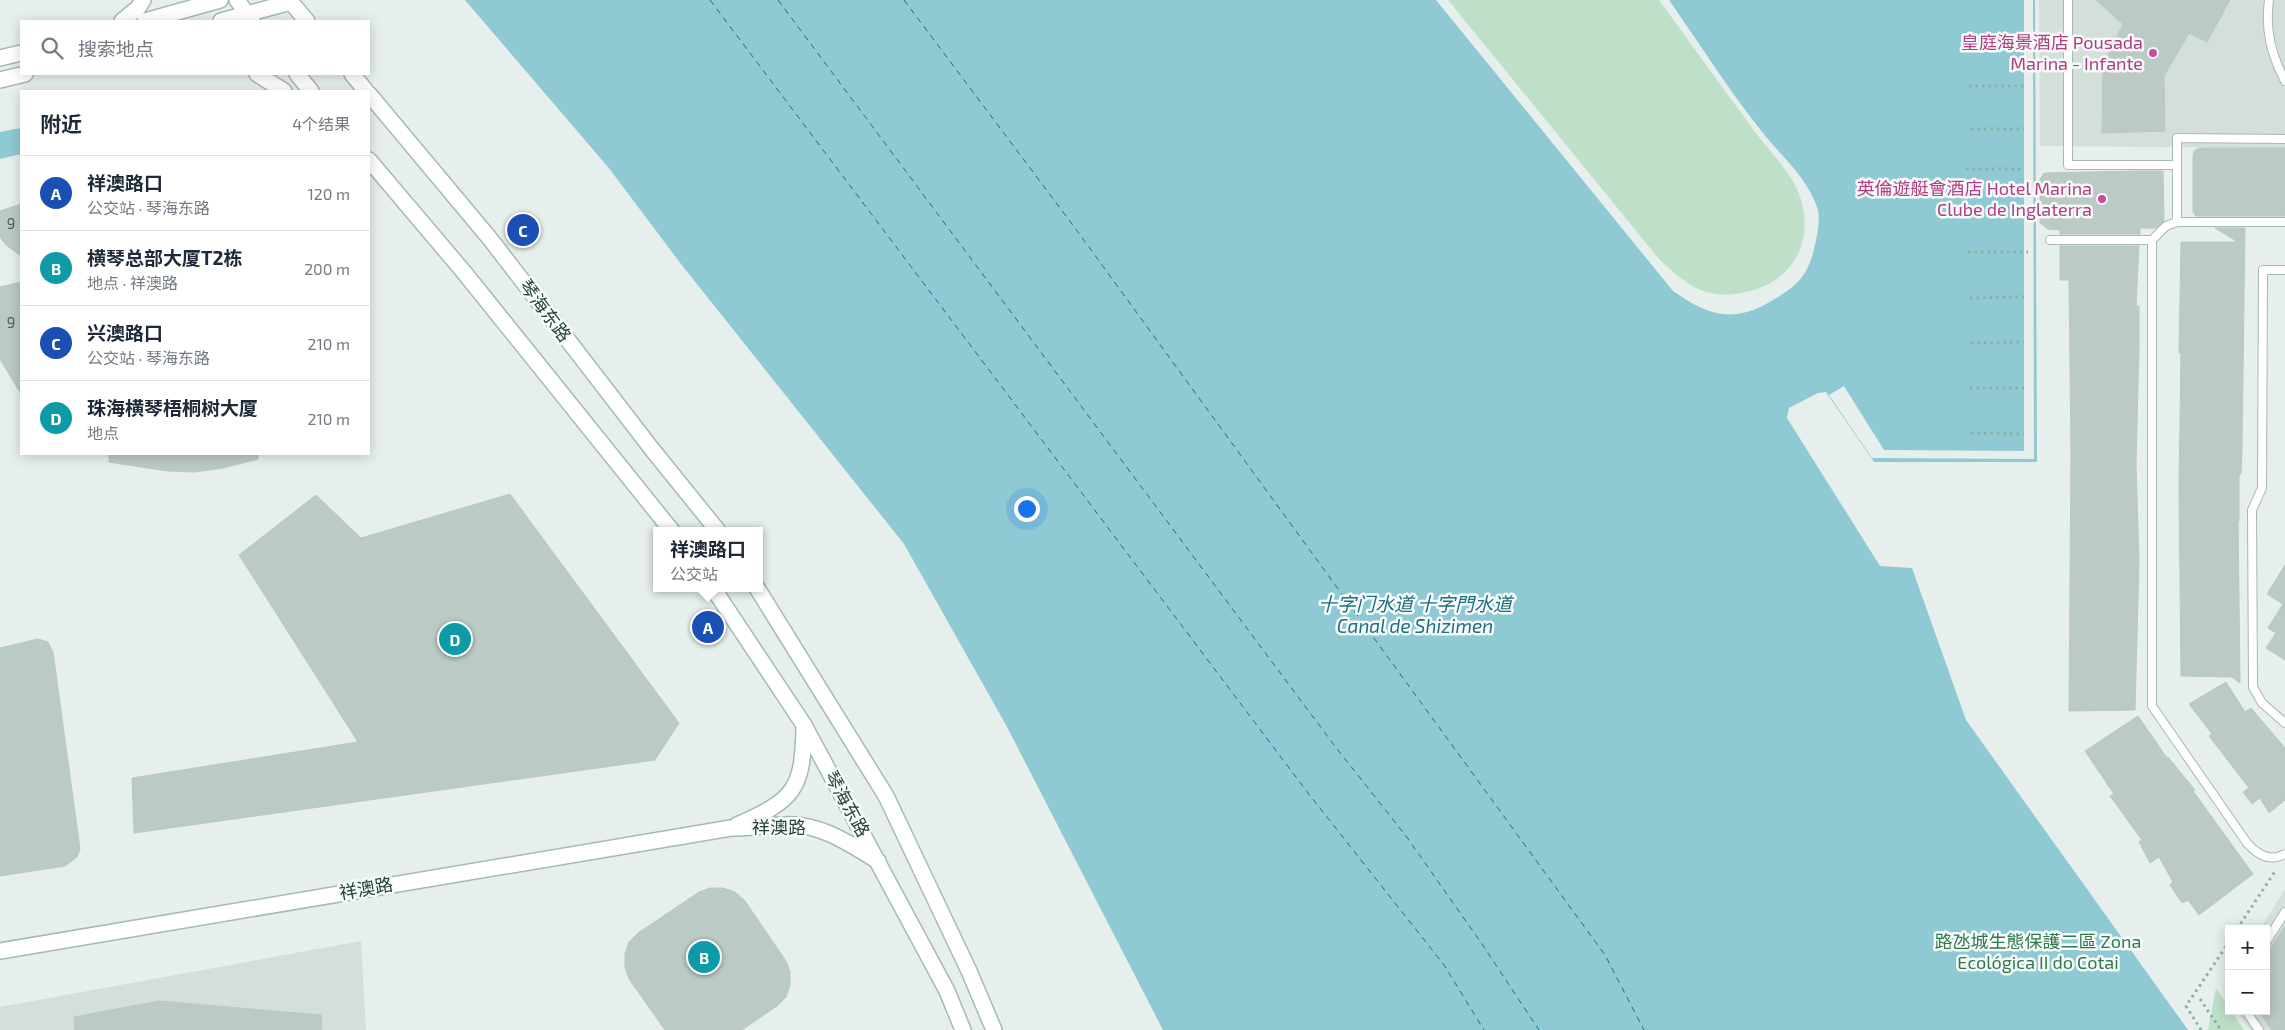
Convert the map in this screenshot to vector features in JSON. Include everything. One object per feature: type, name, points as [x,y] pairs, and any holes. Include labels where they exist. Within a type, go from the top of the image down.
[{"type":"main road","points":[[123,20],[138,8],[143,0]]},
{"type":"main road","points":[[150,20],[220,0]]},
{"type":"main road","points":[[236,0],[250,18]]},
{"type":"main road","points":[[231,20],[250,18],[290,1],[306,20]]},
{"type":"main road","points":[[0,58],[20,53]]},
{"type":"main road","points":[[0,80],[21,75]]},
{"type":"main road","points":[[259,75],[282,90]]},
{"type":"main road","points":[[298,75],[310,90]]},
{"type":"main road","points":[[353,75],[365,90]]},
{"type":"main road","name":"琴海东路","points":[[370,95],[491,240],[650,448],[715,527]]},
{"type":"main road","points":[[370,161],[463,271],[669,527]]},
{"type":"main road","name":"琴海东路","points":[[716,592],[804,725],[947,991],[963,1030]]},
{"type":"main road","name":"琴海东路","points":[[760,592],[886,796],[969,971],[994,1030]]},
{"type":"main road","name":"祥澳路","points":[[731,828],[769,811],[784,801],[797,782],[804,756],[804,725]]},
{"type":"main road","name":"祥澳路","points":[[0,951],[731,828],[756,828],[787,824],[813,827],[838,838],[878,861]]},
{"type":"lane","points":[[2068,0],[2068,165],[2178,165]]},
{"type":"lane","points":[[2269,0],[2266,19],[2267,34],[2275,60],[2285,81]]},
{"type":"lane","points":[[2178,222],[2178,138],[2285,138]]},
{"type":"lane","points":[[2285,222],[2178,222],[2166,226],[2152,240],[2152,706],[2247,843],[2262,857],[2272,858],[2285,854]]},
{"type":"lane","points":[[2050,240],[2152,240]]},
{"type":"lane","points":[[2285,270],[2262,270],[2262,488],[2252,510],[2252,687],[2262,703],[2285,723]]},
{"type":"lane","points":[[2270,936],[2285,912]]},
{"type":"lane","points":[[2249,1015],[2259,1030]]},
{"type":"path","points":[[1970,40],[2024,40]]},
{"type":"path","points":[[1969,86],[2024,86]]},
{"type":"path","points":[[1971,130],[2024,130]]},
{"type":"path","points":[[1966,169],[2024,169]]},
{"type":"path","points":[[1969,208],[2024,208]]},
{"type":"path","points":[[1968,252],[2028,252]]},
{"type":"path","points":[[1970,298],[2024,297]]},
{"type":"path","points":[[1970,343],[2024,342]]},
{"type":"path","points":[[1970,388],[2024,388]]},
{"type":"path","points":[[1971,433],[2024,434]]},
{"type":"path","points":[[2241,925],[2280,865]]},
{"type":"path","points":[[2201,1030],[2186,1006],[2225,948]]},
{"type":"path","points":[[2200,999],[2221,1030]]},
{"type":"shaded area","points":[[2039,0],[2285,0],[2285,148],[2040,146]]},
{"type":"shaded area","points":[[2285,889],[2285,1030],[2250,1030],[2240,1015],[2270,1015],[2270,925],[2262,925]]},
{"type":"shaded area","points":[[361,941],[366,1030],[0,1030],[0,1007]]},
{"type":"green space","points":[[1448,0],[1659,0],[1755,132],[1788,173],[1796,187],[1805,220],[1804,236],[1792,264],[1781,276],[1767,285],[1735,294],[1722,295],[1700,290],[1680,277],[1659,259]]},
{"type":"green space","points":[[2216,988],[2225,1001],[2225,1015],[2234,1015],[2244,1030],[2208,1030]]},
{"type":"water","name":"十字门水道 十字門水道 Canal de Shizimen","points":[[465,0],[1436,0],[1673,291],[1696,306],[1719,314],[1730,314],[1742,313],[1768,303],[1788,291],[1801,278],[1810,262],[1817,236],[1818,210],[1802,178],[1750,117],[1669,0],[2035,0],[2037,462],[1874,462],[1826,392],[1818,393],[1789,408],[1787,418],[1880,566],[1912,568],[1966,720],[2188,1030],[1163,1030],[1006,725],[904,544],[681,264],[608,167]]},
{"type":"water","points":[[20,128],[20,154],[0,159],[0,132]]},
{"type":"pier","points":[[2024,0],[2033,0],[2034,459],[1872,458],[1829,395],[1844,386],[1884,450],[2024,451]]},
{"type":"building","name":"皇庭海景酒店 Pousada Marina - Infante","points":[[2096,0],[2230,0],[2207,42],[2189,33],[2164,76],[2165,131],[2102,133],[2103,65],[2123,24]]},
{"type":"building","points":[[2199,148],[2285,148],[2285,216],[2196,216],[2193,212],[2193,156],[2194,151]]},
{"type":"building","name":"英倫遊艇會酒店 Hotel Marina Clube de Inglaterra","points":[[2163,171],[2164,221],[2156,228],[2140,228],[2140,234],[2060,234],[2060,230],[2048,229],[2040,223],[2040,179],[2044,173]]},
{"type":"building","points":[[20,204],[20,255],[6,245],[0,237],[0,211]]},
{"type":"building","points":[[2215,228],[2245,228],[2242,450],[2241,474],[2239,474],[2238,520],[2240,683],[2229,675],[2230,677],[2181,676],[2179,488],[2181,353],[2179,353],[2181,242],[2238,242]]},
{"type":"building","points":[[2060,246],[2139,246],[2136,306],[2139,306],[2139,346],[2136,463],[2139,561],[2135,710],[2069,711],[2071,452],[2069,280],[2060,280]]},
{"type":"building","points":[[20,282],[20,392],[0,359],[0,287]]},
{"type":"building","points":[[109,455],[258,455],[258,459],[223,468],[195,472],[167,471],[109,462]]},
{"type":"building","points":[[510,494],[679,723],[655,760],[134,833],[132,778],[358,742],[239,555],[316,495],[361,538]]},
{"type":"building","points":[[2285,565],[2285,660],[2266,648],[2276,633],[2268,628],[2283,604],[2267,594]]},
{"type":"building","points":[[38,639],[48,642],[53,652],[80,849],[77,857],[65,866],[0,876],[0,648]]},
{"type":"building","points":[[2226,682],[2245,712],[2251,708],[2285,748],[2285,800],[2269,813],[2260,798],[2252,804],[2243,792],[2249,788],[2209,736],[2212,734],[2189,704]]},
{"type":"building","points":[[2138,716],[2167,758],[2195,790],[2193,791],[2253,874],[2199,915],[2188,900],[2182,903],[2170,885],[2173,882],[2159,857],[2150,863],[2139,842],[2142,840],[2110,796],[2114,794],[2085,751]]},
{"type":"building","points":[[710,888],[723,888],[735,892],[745,901],[786,961],[790,972],[790,985],[786,997],[777,1006],[742,1030],[665,1030],[629,979],[625,967],[625,954],[629,942],[638,933],[699,892]]},
{"type":"building","points":[[2285,926],[2285,1030],[2272,1030],[2262,1015],[2270,1015],[2270,949]]},
{"type":"building","points":[[159,1001],[321,1015],[322,1030],[75,1030],[74,1017]]},
{"type":"ferry route","points":[[710,0],[1308,793],[1444,965],[1484,1030]]},
{"type":"ferry route","points":[[778,0],[1334,745],[1406,836],[1482,944],[1539,1030]]},
{"type":"ferry route","points":[[904,0],[1075,228],[1605,955],[1644,1030]]},
{"type":"place","name":"皇庭海景酒店 Pousada Marina - Infante","points":[[2153,53]]},
{"type":"place","name":"英倫遊艇會酒店 Hotel Marina Clube de Inglaterra","points":[[2102,199]]},
{"type":"place","name":"兴澳路口","points":[[523,230]]},
{"type":"place","name":"祥澳路口","points":[[708,627]]},
{"type":"place","name":"珠海横琴梧桐树大厦","points":[[455,639]]},
{"type":"place","name":"横琴总部大厦T2栋","points":[[704,957]]},
{"type":"park label","name":"路氹城生態保護二區 Zona Ecológica II do Cotai","points":[[2038,952]]}]
